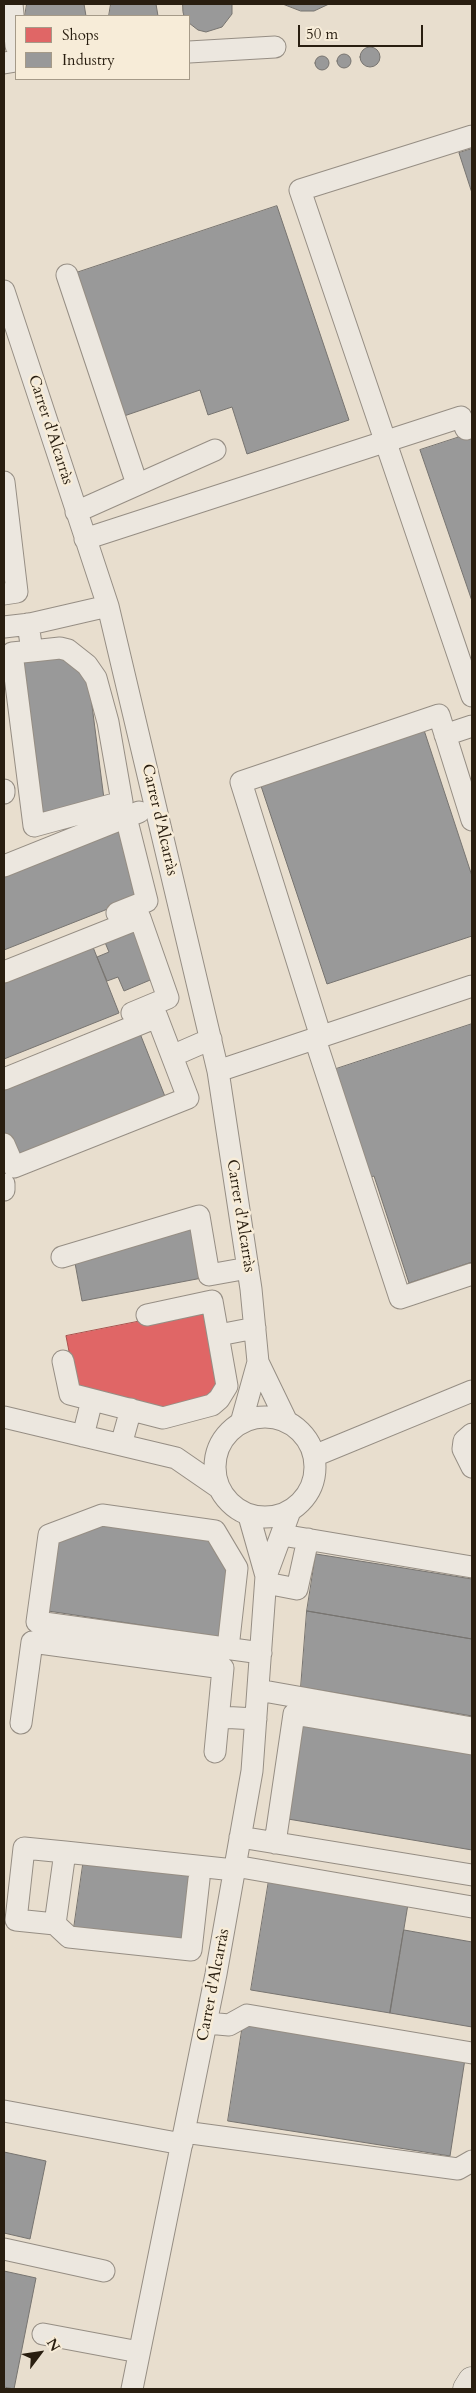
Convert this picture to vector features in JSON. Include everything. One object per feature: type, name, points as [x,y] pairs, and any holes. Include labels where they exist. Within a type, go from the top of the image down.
[{"type":"highway","points":[[467,2389],[472,2380]]},
{"type":"street","points":[[12,4],[15,36]]},
{"type":"street","points":[[190,52],[275,47]]},
{"type":"street","points":[[472,136],[300,190],[472,696]]},
{"type":"street","points":[[66,275],[137,484]]},
{"type":"street","name":"Carrer d'Alcarràs","points":[[4,291],[108,606],[218,1072],[248,1268],[258,1362],[241,1423]]},
{"type":"street","points":[[86,539],[461,417],[466,430],[472,427]]},
{"type":"street","points":[[76,512],[215,450]]},
{"type":"street","points":[[4,482],[10,593],[18,625],[32,651]]},
{"type":"street","points":[[18,625],[108,606]]},
{"type":"street","points":[[60,648],[68,650],[87,665],[96,678],[108,722],[122,802],[34,826],[12,654],[32,651],[60,648]]},
{"type":"street","points":[[472,820],[439,715],[241,782],[318,1038],[400,1298],[472,1274]]},
{"type":"street","points":[[445,734],[472,726]]},
{"type":"street","points":[[4,866],[155,805]]},
{"type":"street","points":[[4,958],[147,901],[126,817]]},
{"type":"street","points":[[4,972],[140,918],[168,998],[4,1065]]},
{"type":"street","points":[[162,983],[194,970]]},
{"type":"street","points":[[218,1072],[472,986]]},
{"type":"street","points":[[4,1079],[156,1017],[188,1098],[14,1167],[4,1144]]},
{"type":"street","points":[[172,1056],[211,1039]]},
{"type":"street","points":[[4,1184],[4,1190]]},
{"type":"street","points":[[62,1257],[198,1216],[209,1274],[248,1268]]},
{"type":"street","points":[[63,1361],[70,1394],[163,1418],[212,1405],[219,1399],[227,1386],[212,1301],[147,1315]]},
{"type":"street","points":[[219,1335],[255,1328]]},
{"type":"street","name":"Carrer d'Alcarràs","points":[[258,1362],[287,1422]]},
{"type":"street","points":[[314,1456],[472,1392]]},
{"type":"street","points":[[83,1436],[92,1400]]},
{"type":"street","points":[[121,1445],[131,1410]]},
{"type":"street","points":[[4,1417],[176,1458],[218,1487],[231,1505],[244,1512],[270,1518],[290,1511],[306,1497],[314,1478],[314,1456],[304,1436],[287,1422],[264,1417],[241,1423],[230,1431],[218,1449],[215,1462],[218,1487]]},
{"type":"street","points":[[472,1434],[464,1441],[463,1449],[472,1466]]},
{"type":"street","points":[[176,1458],[218,1449]]},
{"type":"street","name":"Carrer d'Alcarràs","points":[[132,2389],[207,2023],[252,1771],[266,1580],[290,1511]]},
{"type":"street","points":[[244,1512],[215,1531],[102,1515],[50,1535],[37,1622],[260,1653]]},
{"type":"street","name":"Carrer d'Alcarràs","points":[[244,1512],[266,1580]]},
{"type":"street","points":[[215,1531],[237,1568],[228,1648]]},
{"type":"street","points":[[282,1535],[472,1567]]},
{"type":"street","points":[[266,1580],[297,1589],[308,1539]]},
{"type":"street","points":[[21,1723],[32,1642],[223,1668],[215,1752]]},
{"type":"street","points":[[258,1690],[472,1728]]},
{"type":"street","points":[[275,1843],[294,1714],[472,1744]]},
{"type":"street","points":[[218,1717],[256,1719]]},
{"type":"street","points":[[240,1837],[472,1875]]},
{"type":"street","points":[[220,1953],[69,1937],[55,1924],[16,1920],[24,1848],[235,1868],[472,1907]]},
{"type":"street","points":[[55,1924],[65,1852]]},
{"type":"street","points":[[191,1950],[199,1879]]},
{"type":"street","points":[[207,2023],[229,2025],[247,2015],[472,2053]]},
{"type":"street","points":[[4,2112],[183,2138],[458,2169],[472,2161]]},
{"type":"street","points":[[4,2249],[104,2271]]},
{"type":"street","points":[[43,2334],[140,2352]]},
{"type":"building: Shops","points":[[207,1308],[221,1380],[209,1401],[157,1412],[77,1392],[66,1336]]},
{"type":"building: Industry","points":[[27,4],[84,4],[86,15],[25,15]]},
{"type":"building: Industry","points":[[111,4],[156,4],[158,15],[109,15]]},
{"type":"building: Industry","points":[[183,4],[232,4],[232,14],[222,27],[206,32],[198,30],[190,24],[190,15],[184,15]]},
{"type":"building: Industry","points":[[283,4],[329,4],[314,11],[301,11]]},
{"type":"building: Industry","points":[[370,47],[377,50],[380,57],[377,64],[370,67],[363,64],[360,57],[363,50]]},
{"type":"building: Industry","points":[[341,54],[347,54],[351,61],[347,68],[341,68],[337,64],[337,58]]},
{"type":"building: Industry","points":[[319,56],[325,56],[329,63],[325,70],[319,70],[315,66],[315,60]]},
{"type":"building: Industry","points":[[472,149],[472,193],[459,153]]},
{"type":"building: Industry","points":[[277,206],[349,420],[247,454],[232,407],[208,415],[200,390],[124,416],[76,273]]},
{"type":"building: Industry","points":[[472,433],[472,601],[420,450]]},
{"type":"building: Industry","points":[[17,658],[70,658],[89,682],[104,799],[37,818]]},
{"type":"building: Industry","points":[[423,727],[472,876],[472,936],[327,984],[259,780]]},
{"type":"building: Industry","points":[[124,829],[138,897],[4,950],[4,877]]},
{"type":"building: Industry","points":[[134,927],[155,978],[124,991],[118,977],[107,981],[97,957],[109,952],[104,940]]},
{"type":"building: Industry","points":[[91,942],[119,1013],[4,1059],[4,977]]},
{"type":"building: Industry","points":[[472,1024],[472,1262],[409,1283],[374,1176],[366,1179],[330,1071]]},
{"type":"building: Industry","points":[[139,1031],[166,1099],[15,1159],[4,1131],[4,1085]]},
{"type":"building: Industry","points":[[192,1226],[202,1278],[82,1301],[75,1263]]},
{"type":"building: Industry","points":[[103,1519],[207,1535],[230,1573],[221,1637],[48,1611],[59,1535]]},
{"type":"building: Industry","points":[[316,1554],[472,1579],[472,1639],[307,1611]]},
{"type":"building: Industry","points":[[307,1611],[472,1639],[472,1716],[301,1687]]},
{"type":"building: Industry","points":[[298,1721],[472,1751],[472,1850],[282,1818]]},
{"type":"building: Industry","points":[[84,1858],[193,1872],[184,1942],[74,1928]]},
{"type":"building: Industry","points":[[269,1880],[408,1904],[390,2013],[251,1990]]},
{"type":"building: Industry","points":[[404,1930],[472,1942],[472,2027],[390,2013]]},
{"type":"building: Industry","points":[[243,2024],[465,2059],[450,2156],[228,2121]]},
{"type":"building: Industry","points":[[4,2152],[46,2161],[30,2239],[4,2233]]},
{"type":"building: Industry","points":[[4,2271],[36,2278],[14,2389],[4,2387]]}]
